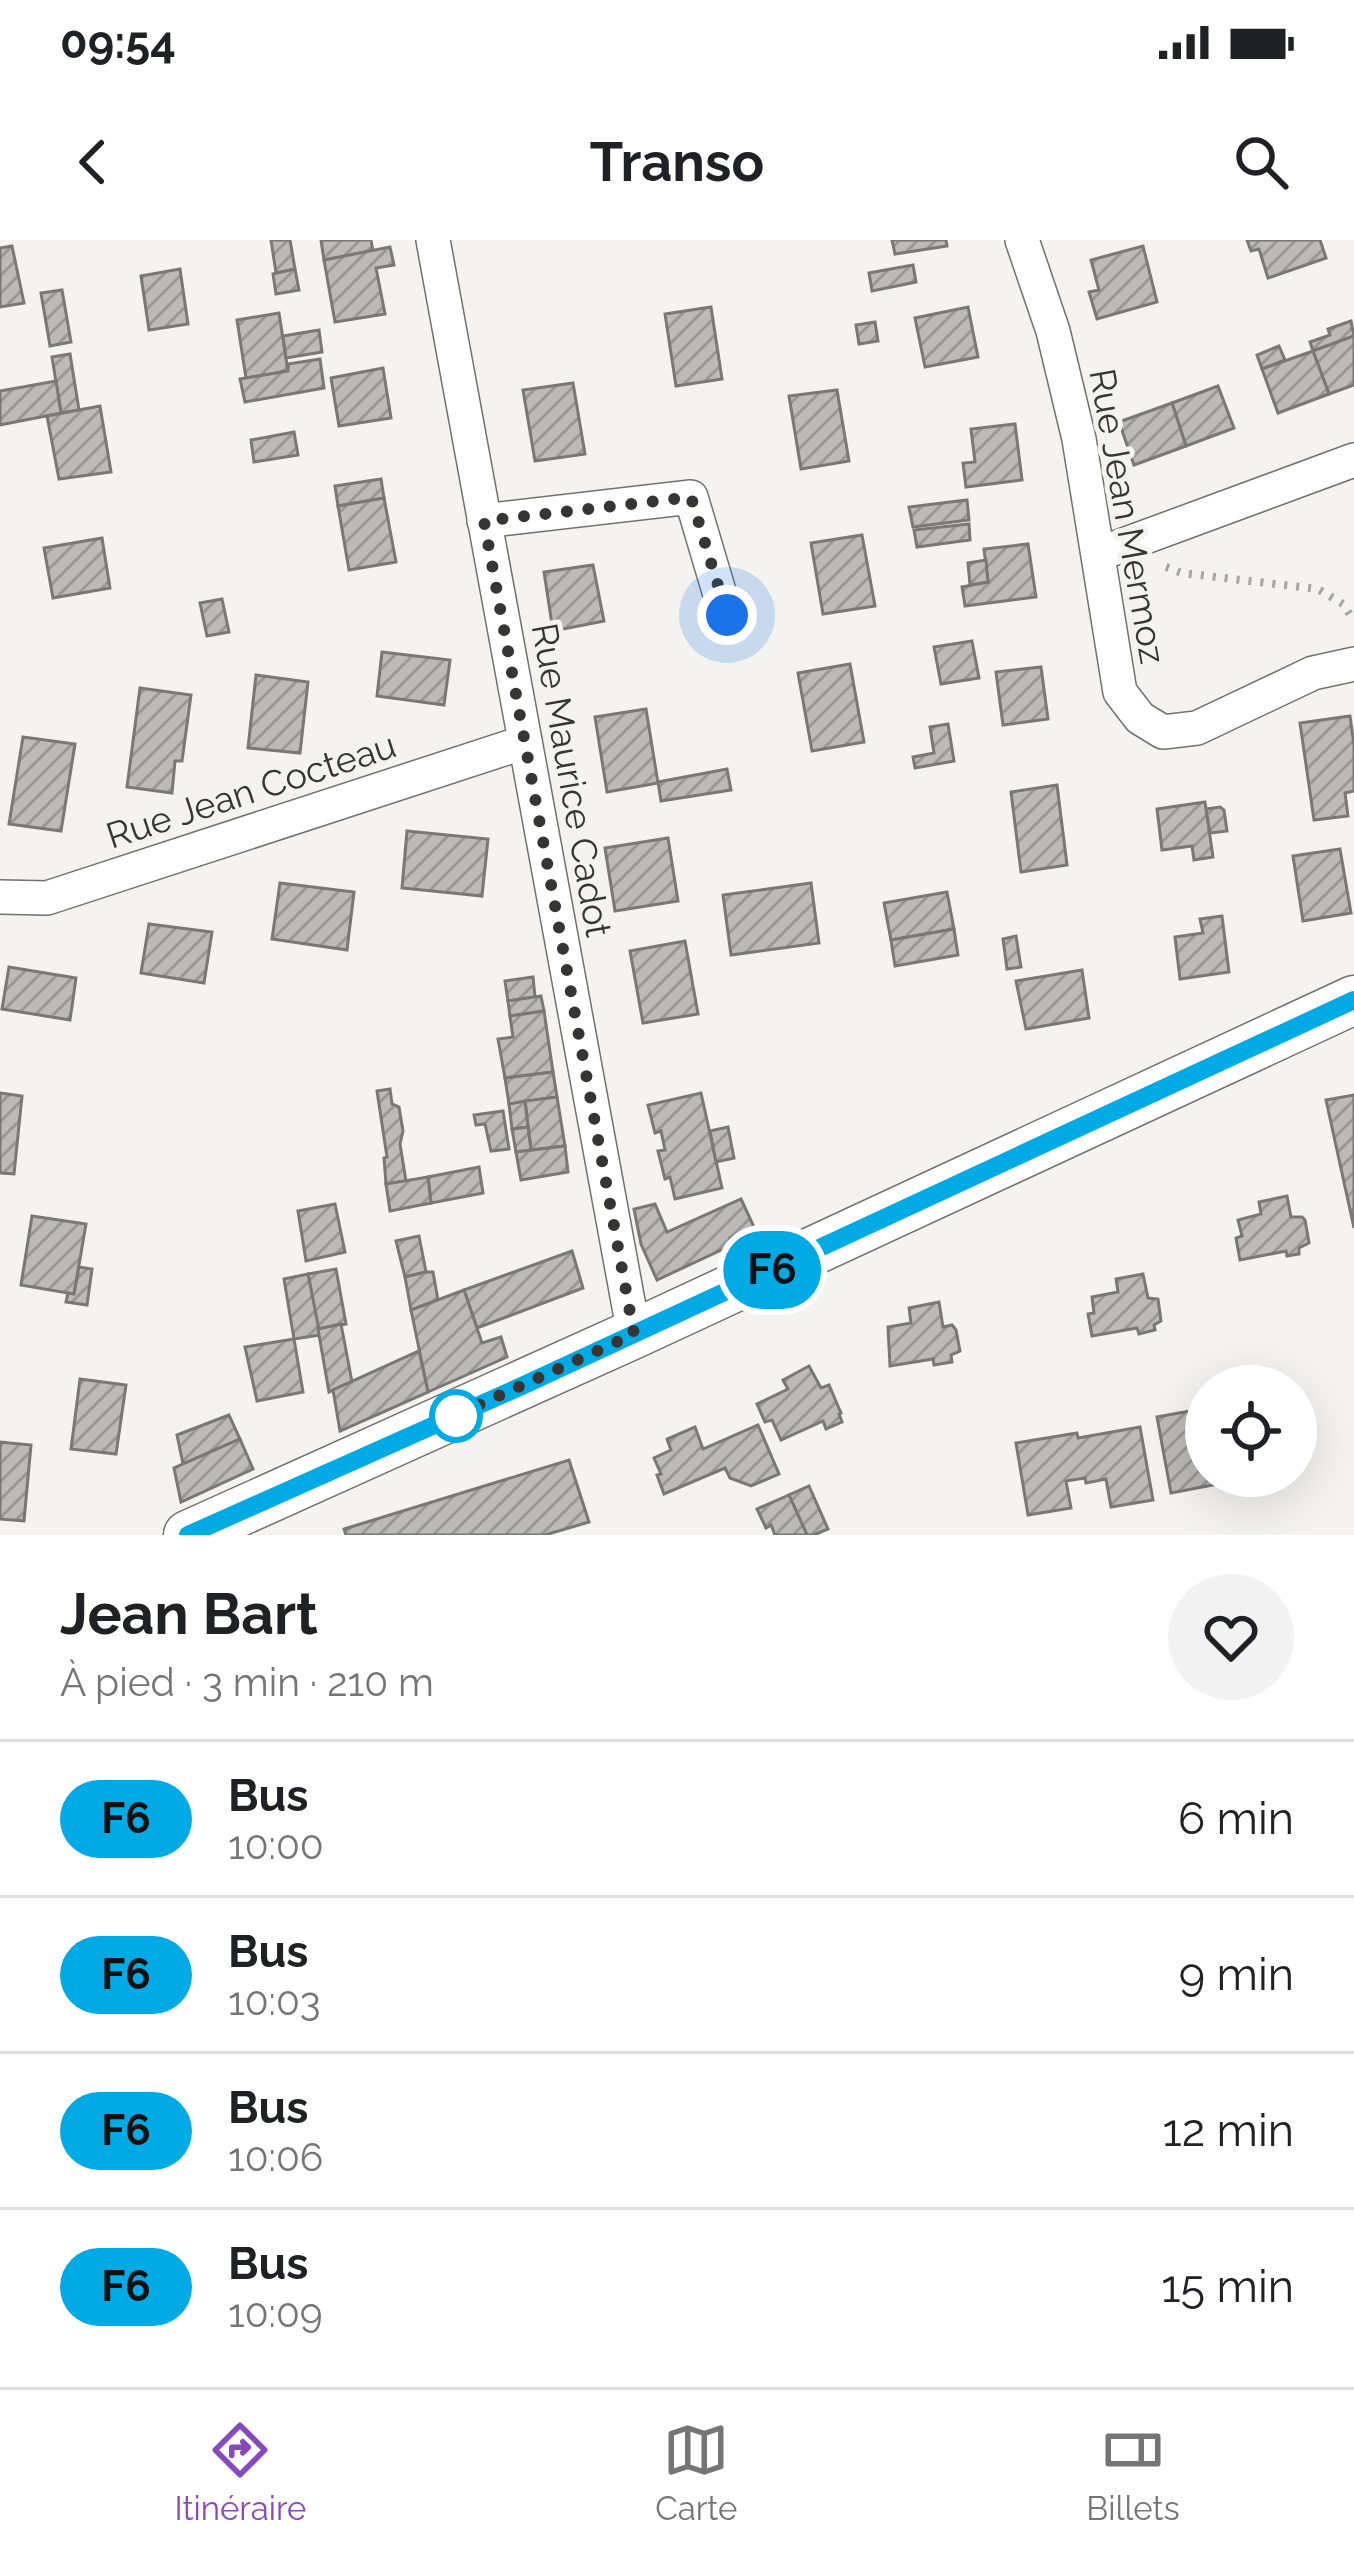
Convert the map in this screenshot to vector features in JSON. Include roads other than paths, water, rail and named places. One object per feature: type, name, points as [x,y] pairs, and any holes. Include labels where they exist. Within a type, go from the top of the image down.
[{"type":"main road","points":[[188,1535],[1354,1000]]},
{"type":"street","name":"Rue Maurice Cadot","points":[[433,240],[634,1334]]},
{"type":"street","name":"Rue Jean Mermoz","points":[[1022,240],[1058,352],[1078,439],[1120,692],[1140,718],[1163,733],[1197,728],[1313,673],[1354,664]]},
{"type":"street","points":[[1099,554],[1354,460]]},
{"type":"street","points":[[484,521],[691,497],[727,615]]},
{"type":"street","name":"Rue Jean Cocteau","points":[[0,897],[47,898],[525,742]]}]
